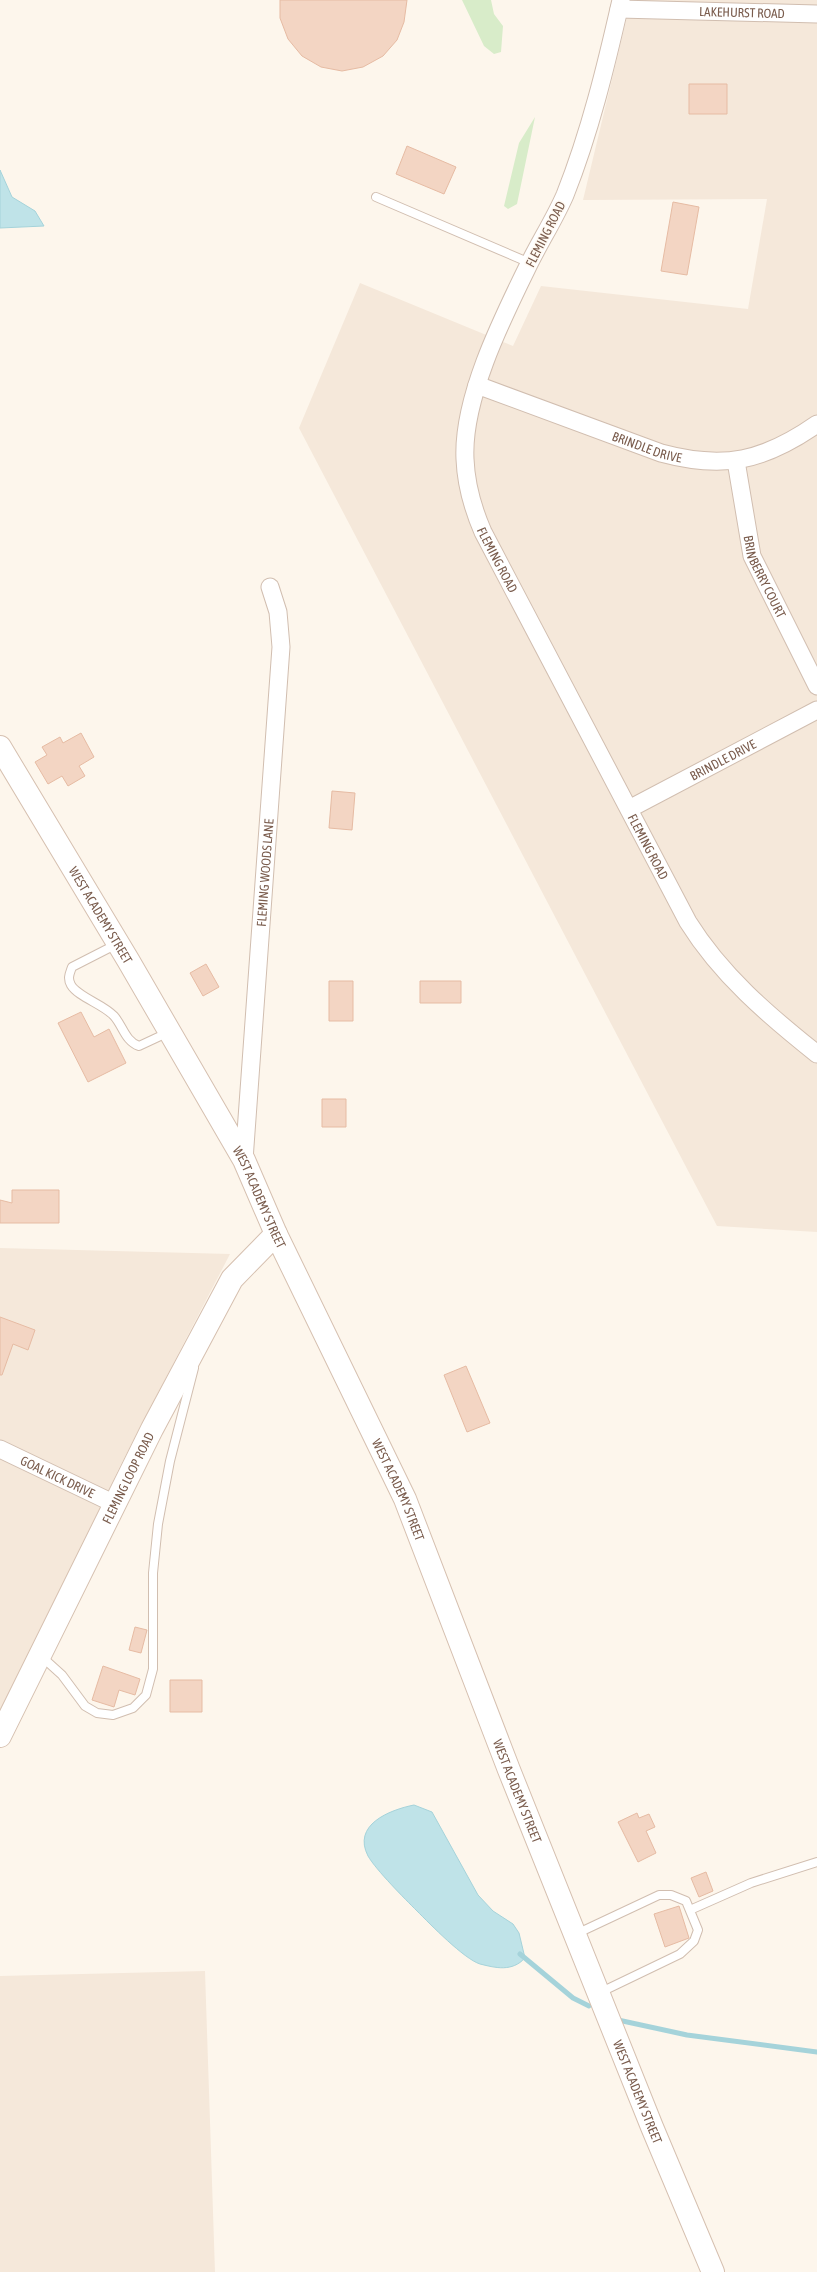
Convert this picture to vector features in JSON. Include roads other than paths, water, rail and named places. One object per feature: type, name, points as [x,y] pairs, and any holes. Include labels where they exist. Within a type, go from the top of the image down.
[{"type":"main road","name":"WEST ACADEMY STREET","points":[[0,747],[170,1032],[244,1160],[276,1234],[405,1499],[575,1935],[713,2272]]},
{"type":"main road","name":"FLEMING LOOP ROAD","points":[[0,1736],[200,1337],[232,1279],[276,1234]]},
{"type":"street","name":"LAKEHURST ROAD","points":[[620,5],[817,14]]},
{"type":"street","name":"FLEMING ROAD","points":[[620,5],[598,100],[567,188],[530,263],[477,385],[468,427],[465,458],[473,510],[629,809],[701,943],[738,986],[779,1023],[817,1054]]},
{"type":"street","name":"BRINDLE DRIVE","points":[[477,385],[660,453],[683,459],[710,462],[736,461],[763,454],[791,443],[817,424]]},
{"type":"street","name":"BRINBERRY COURT","points":[[736,461],[752,556],[817,686]]},
{"type":"street","name":"FLEMING WOODS LANE","points":[[244,1160],[281,647],[278,612],[270,587]]},
{"type":"street","name":"BRINDLE DRIVE","points":[[629,809],[817,710]]},
{"type":"street","name":"GOAL KICK DRIVE","points":[[0,1449],[115,1504]]},
{"type":"lane","points":[[376,197],[530,263]]},
{"type":"lane","points":[[118,944],[72,967],[68,976],[71,986],[81,994],[99,1003],[114,1016],[132,1043],[140,1046],[170,1032]]},
{"type":"lane","points":[[41,1656],[62,1675],[85,1706],[97,1714],[113,1716],[133,1708],[146,1695],[153,1669],[153,1574],[158,1524],[170,1461],[186,1404],[200,1337]]},
{"type":"lane","points":[[690,1910],[751,1883],[817,1862]]},
{"type":"lane","points":[[575,1935],[659,1896],[671,1895],[686,1901],[690,1910],[698,1930],[694,1942],[680,1954],[599,1994]]},
{"type":"water","points":[[0,170],[12,197],[35,211],[44,226],[0,228]]},
{"type":"water","points":[[414,1805],[432,1812],[478,1895],[493,1911],[513,1924],[519,1933],[525,1958],[520,1962],[509,1967],[498,1968],[473,1961],[447,1940],[423,1917],[372,1862],[364,1845],[365,1836],[369,1828],[384,1815],[404,1807]]},
{"type":"waterway","points":[[520,1954],[573,1998],[589,2006]]},
{"type":"waterway","points":[[618,2020],[687,2035],[817,2052]]}]
